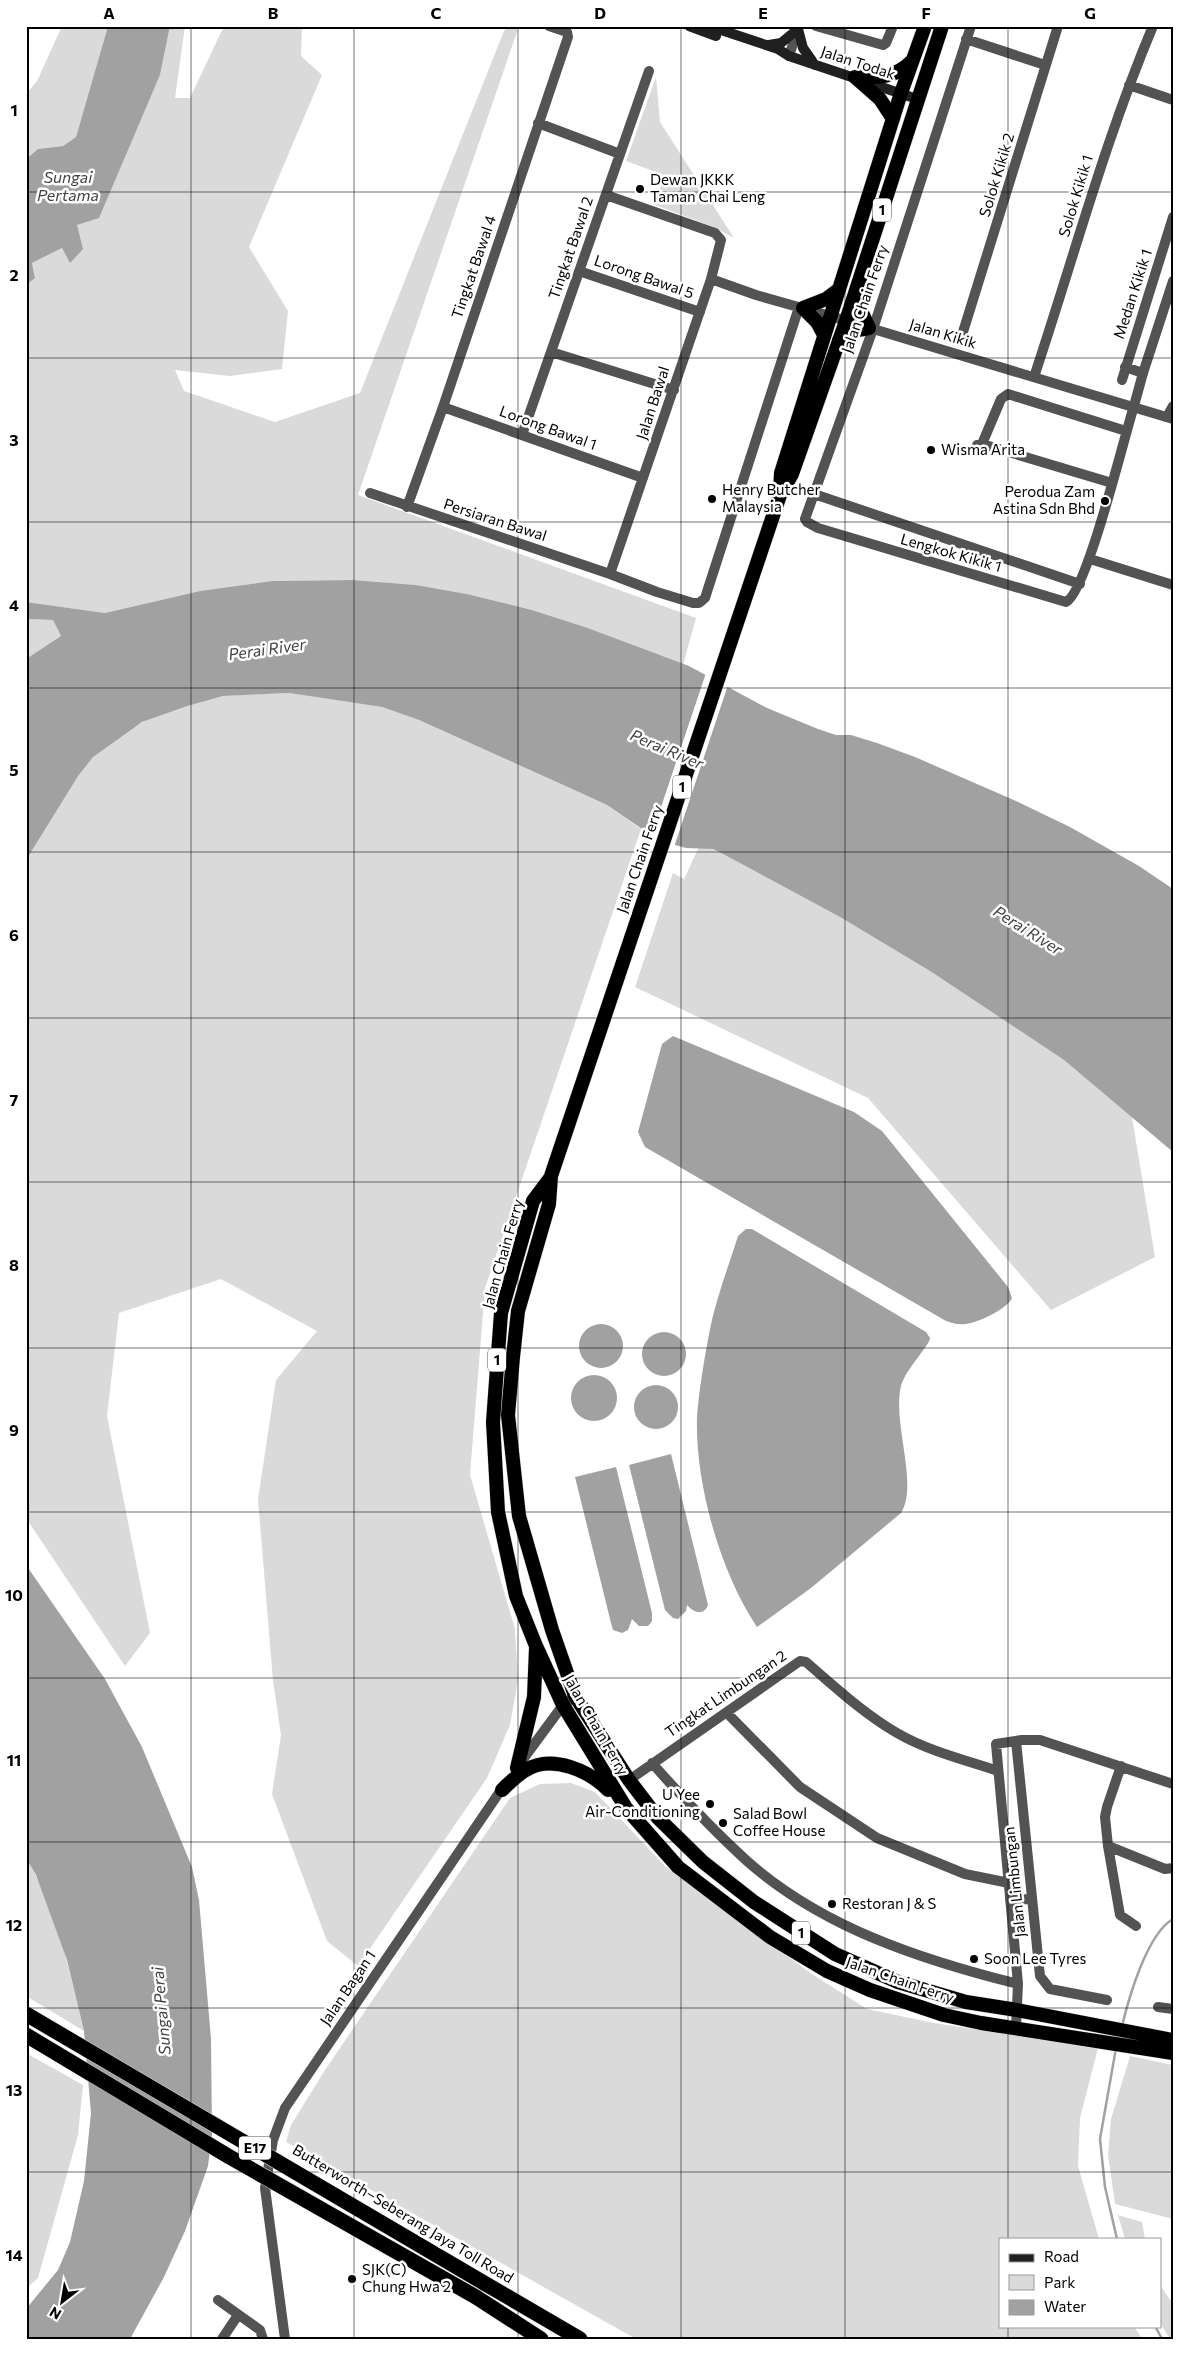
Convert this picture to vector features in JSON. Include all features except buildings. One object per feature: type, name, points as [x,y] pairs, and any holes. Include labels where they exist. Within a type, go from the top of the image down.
[{"type":"highway","name":"Jalan Chain Ferry","points":[[780,495],[781,473],[901,94],[925,26]]},
{"type":"highway","name":"Jalan Chain Ferry","points":[[942,26],[846,321],[792,474],[780,495],[551,1176],[549,1204],[518,1312],[508,1415],[519,1516],[552,1630],[575,1696],[629,1780],[658,1818],[703,1862],[754,1902],[820,1946],[898,1982],[966,2002],[1056,2018],[1145,2041],[1173,2053]]},
{"type":"highway","points":[[855,77],[888,77],[896,74],[912,60]]},
{"type":"highway","points":[[855,77],[880,99],[893,119]]},
{"type":"highway","points":[[824,335],[817,322],[801,307],[826,299],[838,290]]},
{"type":"highway","points":[[839,340],[858,330],[871,329],[858,302],[856,290]]},
{"type":"highway","name":"Jalan Chain Ferry","points":[[551,1176],[533,1201],[501,1313],[492,1422],[498,1512],[516,1596],[536,1646],[563,1705],[626,1808],[678,1867],[770,1937],[827,1972],[870,1990],[936,2012],[981,2022],[1054,2034],[1145,2041],[1173,2040]]},
{"type":"highway","points":[[516,1768],[534,1697],[536,1646]]},
{"type":"highway","points":[[502,1790],[527,1769],[557,1764],[581,1770],[597,1778],[626,1808]]},
{"type":"highway","name":"Butterworth–Seberang Jaya Toll Road","points":[[26,2014],[580,2339]]},
{"type":"highway","name":"E17","points":[[26,2035],[228,2156],[476,2297],[541,2339]]},
{"type":"main road","name":"Jalan Todak","points":[[688,26],[775,56],[789,56]]},
{"type":"main road","name":"Jalan Todak","points":[[709,26],[763,44],[789,56],[917,99]]},
{"type":"main road","points":[[763,44],[781,43],[798,27],[803,48],[815,65]]},
{"type":"street","name":"Tingkat Bawal 4","points":[[407,507],[443,407],[568,37],[567,32],[549,26]]},
{"type":"street","points":[[816,26],[882,45],[886,43],[894,26]]},
{"type":"street","name":"Jalan Chain Ferry","points":[[807,522],[805,519],[871,329],[971,26]]},
{"type":"street","name":"Solok Kikik 2","points":[[963,332],[1024,141],[1058,26]]},
{"type":"street","name":"Solok Kikik 1","points":[[1034,377],[1128,85],[1153,26]]},
{"type":"street","points":[[789,56],[798,27]]},
{"type":"street","points":[[966,39],[1045,65]]},
{"type":"street","name":"Tingkat Bawal 2","points":[[522,435],[649,71]]},
{"type":"street","points":[[1128,85],[1173,100]]},
{"type":"street","points":[[538,123],[620,154]]},
{"type":"street","name":"Jalan Bawal","points":[[606,195],[715,233],[721,240],[700,312],[610,574]]},
{"type":"street","name":"Medan Kikik 1","points":[[1122,380],[1173,217]]},
{"type":"street","name":"Lorong Bawal 5","points":[[579,271],[700,312]]},
{"type":"street","name":"Jalan Kikik","points":[[711,278],[756,295],[1170,418],[1173,406]]},
{"type":"street","points":[[1134,406],[1142,373],[1170,299],[1173,282]]},
{"type":"street","points":[[610,574],[693,603],[699,603],[705,598],[801,307]]},
{"type":"street","points":[[551,352],[674,390]]},
{"type":"street","points":[[1126,367],[1142,373]]},
{"type":"street","points":[[1112,483],[980,444],[1001,399],[1008,394],[1126,431]]},
{"type":"street","name":"Lengkok Kikik 1","points":[[807,522],[818,528],[898,553],[1066,602],[1073,598],[1090,559],[1134,406]]},
{"type":"street","name":"Lorong Bawal 1","points":[[443,407],[644,478]]},
{"type":"street","name":"Persiaran Bawal","points":[[370,493],[610,574]]},
{"type":"street","name":"Lengkok Kikik 1","points":[[814,494],[1080,584]]},
{"type":"street","points":[[1090,559],[1173,585]]},
{"type":"street","name":"Tingkat Limbungan 2","points":[[629,1780],[800,1661],[806,1662],[873,1718],[898,1734],[941,1753],[998,1771]]},
{"type":"street","name":"Jalan Bagan 1","points":[[285,2339],[265,2188],[270,2154],[281,2116],[516,1768],[563,1705],[575,1696]]},
{"type":"street","points":[[727,1713],[800,1787],[877,1838],[965,1874],[1009,1883]]},
{"type":"street","points":[[1016,1741],[1040,1740],[1173,1784]]},
{"type":"street","name":"Jalan Limbungan","points":[[1016,2027],[1018,1984],[996,1744],[1016,1741],[1040,1976],[1050,1989],[1107,2000]]},
{"type":"street","name":"Jalan Chain Ferry","points":[[652,1763],[748,1862],[796,1896],[846,1926],[905,1951],[962,1970],[1018,1984]]},
{"type":"street","points":[[1121,1766],[1107,1807],[1108,1846],[1120,1915],[1136,1926]]},
{"type":"street","points":[[1108,1846],[1165,1869],[1173,1868]]},
{"type":"street","points":[[1010,1900],[1032,1899]]},
{"type":"street","points":[[1158,2007],[1173,2009]]},
{"type":"street","points":[[218,2300],[260,2330],[263,2339]]},
{"type":"street","points":[[222,2339],[238,2315]]},
{"type":"green space","points":[[62,26],[108,26],[76,137],[63,146],[38,149],[26,159],[26,94],[37,81]]},
{"type":"green space","points":[[170,26],[185,26],[175,98],[190,98],[224,26],[302,26],[301,56],[322,75],[249,247],[288,311],[282,369],[230,376],[175,370],[184,391],[275,422],[360,393],[504,31],[508,26],[519,26],[358,495],[696,618],[683,665],[585,627],[532,610],[467,594],[416,585],[353,580],[272,581],[200,591],[105,613],[26,602],[26,285],[35,277],[32,263],[62,248],[70,262],[77,225],[99,217],[160,75]]},
{"type":"green space","points":[[656,77],[660,122],[734,238],[714,227],[655,205],[664,175],[626,161]]},
{"type":"green space","points":[[26,619],[53,620],[61,636],[26,659]]},
{"type":"green space","points":[[289,693],[382,707],[419,720],[607,805],[641,829],[485,1288],[470,1475],[515,1629],[518,1680],[510,1725],[487,1778],[358,1966],[327,1941],[272,1794],[281,1735],[273,1681],[258,1499],[276,1380],[317,1331],[221,1279],[119,1313],[107,1416],[150,1633],[125,1666],[26,1518],[26,860],[82,769],[104,746],[119,736],[153,717],[207,699],[232,695]]},
{"type":"green space","points":[[699,847],[713,849],[723,854],[840,917],[930,971],[1064,1060],[1132,1117],[1155,1257],[1051,1310],[868,1098],[635,987],[673,873],[684,879]]},
{"type":"green space","points":[[571,1783],[595,1792],[666,1867],[812,1974],[867,2009],[934,2023],[1098,2048],[1080,2118],[1078,2166],[1099,2238],[999,2238],[999,2328],[1135,2328],[1142,2339],[636,2339],[286,2142],[291,2125],[325,2070],[510,1798],[540,1784]]},
{"type":"green space","points":[[26,1858],[37,1878],[54,1920],[68,1964],[84,2031],[26,1996]]},
{"type":"green space","points":[[26,2053],[83,2085],[78,2135],[38,2278],[26,2289]]},
{"type":"green space","points":[[1130,2056],[1173,2065],[1173,2219],[1115,2204],[1108,2155],[1111,2119]]},
{"type":"green space","points":[[1118,2215],[1142,2222],[1145,2238],[1125,2238]]},
{"type":"green space","points":[[1162,2288],[1173,2304],[1173,2339],[1170,2339],[1162,2326]]},
{"type":"water","name":"Sungai Pertama","points":[[108,26],[170,26],[160,75],[99,218],[77,225],[83,249],[70,263],[62,248],[32,263],[35,278],[26,285],[26,159],[38,149],[63,146],[76,137]]},
{"type":"water","name":"Perai River","points":[[353,580],[416,585],[467,594],[532,610],[585,627],[689,666],[767,708],[836,735],[851,735],[915,757],[1016,801],[1070,827],[1139,866],[1173,889],[1173,1152],[1064,1060],[930,971],[840,917],[713,849],[686,848],[671,844],[648,833],[607,805],[419,720],[382,707],[289,693],[223,696],[142,722],[93,757],[78,776],[26,860],[26,659],[61,636],[53,620],[26,619],[26,602],[105,613],[200,591],[272,581]]},
{"type":"water","points":[[673,1036],[854,1112],[882,1131],[1008,1287],[1012,1298],[1009,1302],[992,1315],[971,1323],[960,1324],[946,1321],[645,1147],[638,1132],[662,1044]]},
{"type":"water","points":[[746,1229],[752,1229],[926,1332],[930,1338],[907,1373],[901,1386],[899,1401],[907,1486],[906,1501],[901,1513],[811,1588],[757,1627],[744,1605],[721,1554],[705,1498],[697,1443],[699,1396],[712,1322],[738,1236]]},
{"type":"water","points":[[605,1324],[617,1330],[622,1337],[622,1355],[617,1362],[610,1367],[597,1368],[589,1365],[582,1358],[579,1342],[582,1334],[589,1327]]},
{"type":"water","points":[[660,1332],[668,1332],[680,1338],[686,1354],[680,1370],[668,1376],[660,1376],[648,1370],[642,1358],[642,1350],[648,1338]]},
{"type":"water","points":[[594,1375],[607,1379],[613,1385],[617,1398],[613,1411],[607,1417],[594,1421],[581,1417],[575,1411],[571,1398],[575,1385],[581,1379]]},
{"type":"water","points":[[652,1385],[660,1385],[672,1391],[678,1407],[672,1423],[660,1429],[652,1429],[640,1423],[634,1411],[634,1403],[640,1391]]},
{"type":"water","points":[[671,1454],[708,1605],[704,1611],[699,1612],[687,1605],[686,1611],[678,1619],[673,1618],[665,1610],[629,1465]]},
{"type":"water","points":[[616,1467],[652,1613],[652,1621],[648,1626],[639,1626],[632,1619],[628,1630],[622,1633],[613,1630],[575,1477]]},
{"type":"water","name":"Sungai Perai","points":[[26,1565],[105,1679],[142,1747],[192,1867],[199,1900],[211,2039],[212,2135],[208,2166],[185,2231],[164,2277],[130,2339],[26,2339],[26,2309],[58,2270],[70,2242],[84,2181],[91,2113],[84,2031],[67,1960],[36,1875],[26,1858]]},
{"type":"pier","points":[[706,673],[728,685],[674,847],[651,837]]},
{"type":"waterway","points":[[26,32],[28,26]]},
{"type":"waterway","points":[[1122,2026],[1134,1983],[1147,1952],[1155,1938],[1173,1919]]},
{"type":"waterway","points":[[1116,2048],[1100,2139],[1105,2187],[1117,2238]]},
{"type":"waterway","points":[[1156,2328],[1162,2339]]},
{"type":"place","name":"Dewan JKKK Taman Chai Leng","points":[[640,189]]},
{"type":"place","name":"Wisma Arita","points":[[931,450]]},
{"type":"place","name":"Henry Butcher Malaysia","points":[[712,499]]},
{"type":"place","name":"Perodua Zam Astina Sdn Bhd","points":[[1105,501]]},
{"type":"place","name":"U Yee Air-Conditioning","points":[[710,1804]]},
{"type":"place","name":"Salad Bowl Coffee House","points":[[723,1823]]},
{"type":"place","name":"Restoran J & S","points":[[832,1904]]},
{"type":"place","name":"Soon Lee Tyres","points":[[974,1959]]},
{"type":"place","name":"SJK(C) Chung Hwa 2","points":[[352,2279]]}]
